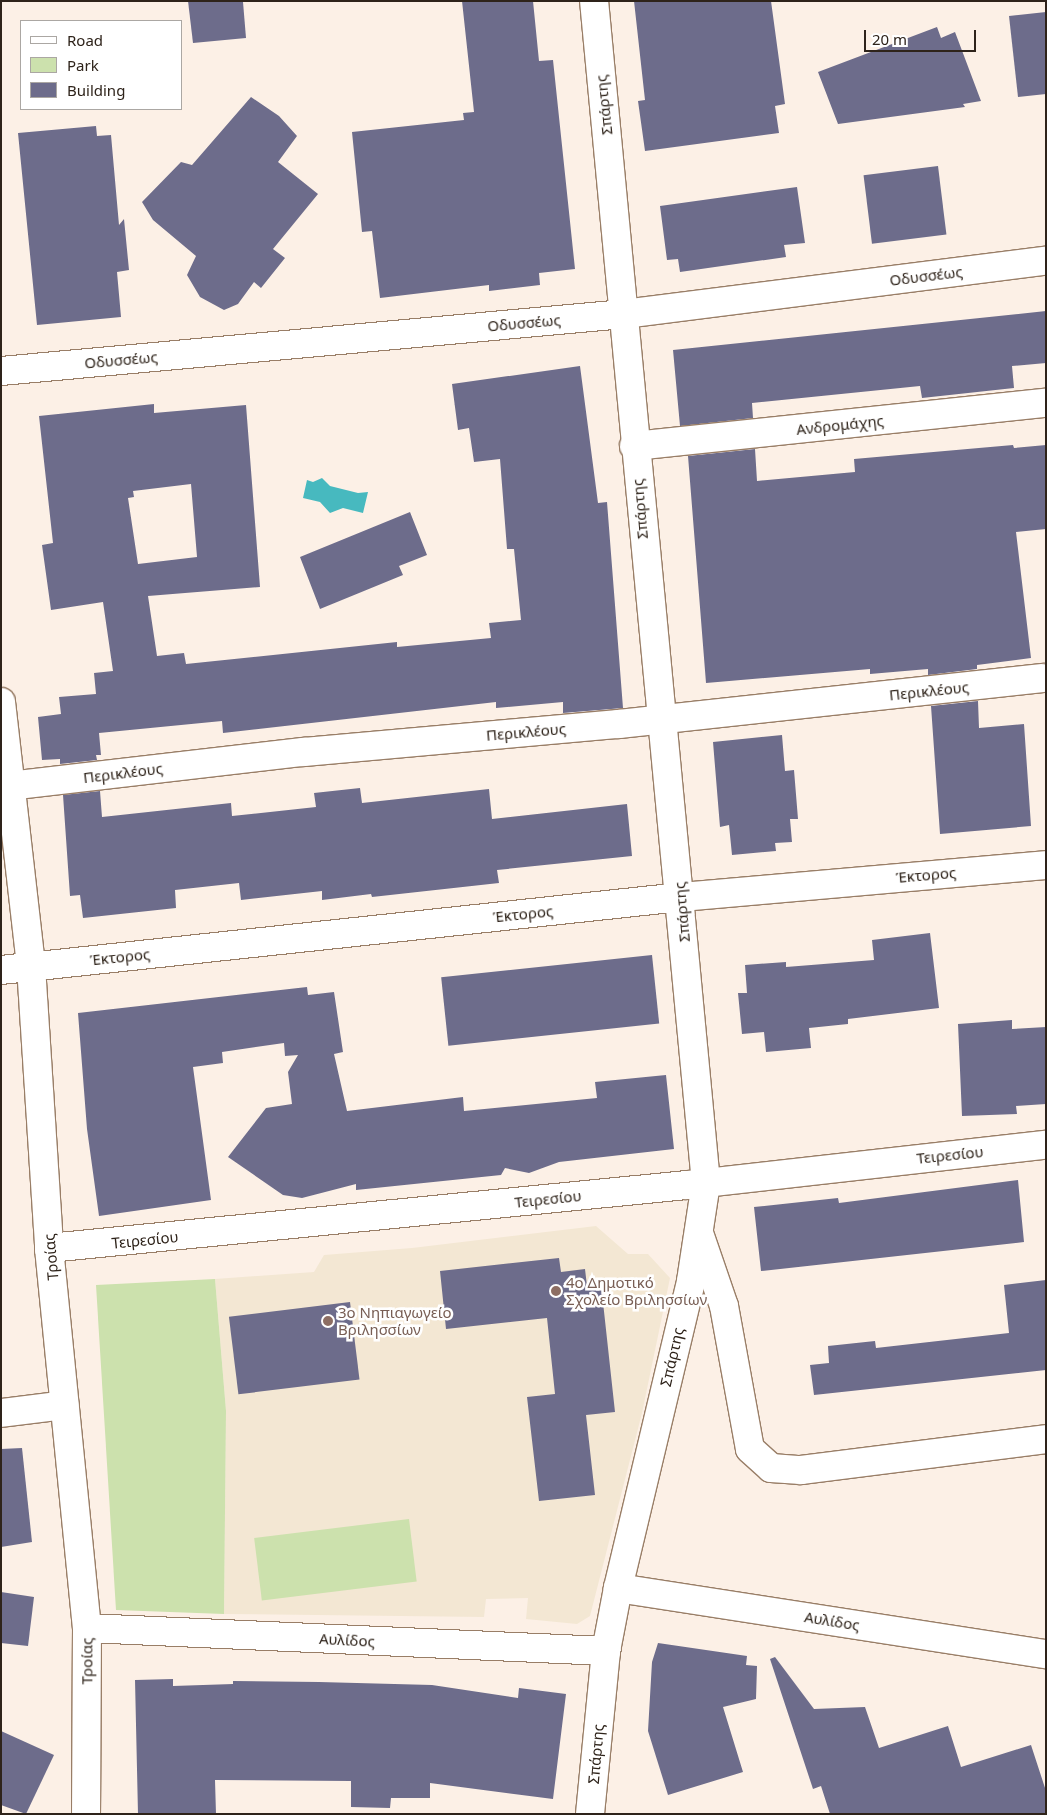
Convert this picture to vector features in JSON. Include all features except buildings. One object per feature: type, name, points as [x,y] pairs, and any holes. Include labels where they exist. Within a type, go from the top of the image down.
[{"type":"street","name":"Σπάρτης","points":[[590,1814],[606,1651],[618,1588],[700,1234],[706,1183],[681,897],[660,720],[634,446],[624,314],[594,1]]},
{"type":"street","name":"Οδυσσέως","points":[[1,371],[624,314],[1046,261]]},
{"type":"street","name":"Ανδρομάχης","points":[[634,446],[1046,403]]},
{"type":"street","name":"Περικλέους","points":[[8,786],[304,752],[660,720],[1043,678]]},
{"type":"street","name":"Τροίας","points":[[1,702],[8,786],[31,966],[50,1248],[87,1628],[86,1814]]},
{"type":"street","name":"Έκτορος","points":[[1,970],[681,897],[1046,865]]},
{"type":"street","name":"Τειρεσίου","points":[[50,1248],[706,1183],[1046,1145]]},
{"type":"street","points":[[700,1234],[724,1306],[750,1448],[771,1468],[801,1470],[1046,1439]]},
{"type":"street","points":[[1,1413],[65,1405]]},
{"type":"street","name":"Αυλίδος","points":[[618,1588],[1046,1654]]},
{"type":"street","name":"Αυλίδος","points":[[87,1628],[606,1651]]},
{"type":"shaded area","points":[[596,1226],[628,1254],[648,1254],[670,1278],[642,1413],[590,1616],[577,1624],[526,1619],[528,1598],[486,1599],[484,1617],[224,1614],[226,1411],[215,1279],[314,1272],[324,1255],[412,1248]]},
{"type":"green space","points":[[215,1279],[226,1411],[224,1614],[116,1610],[96,1285]]},
{"type":"green space","points":[[409,1519],[417,1582],[262,1601],[254,1538]]},
{"type":"water","points":[[322,478],[330,486],[358,493],[368,492],[363,513],[343,508],[330,513],[320,502],[303,498],[307,480],[313,482]]},
{"type":"place","name":"4o Δημοτικό Σχολείο Βριλησσίων","points":[[556,1291]]},
{"type":"place","name":"3ο Νηπιαγωγείο Βριλησσίων","points":[[328,1321]]}]
